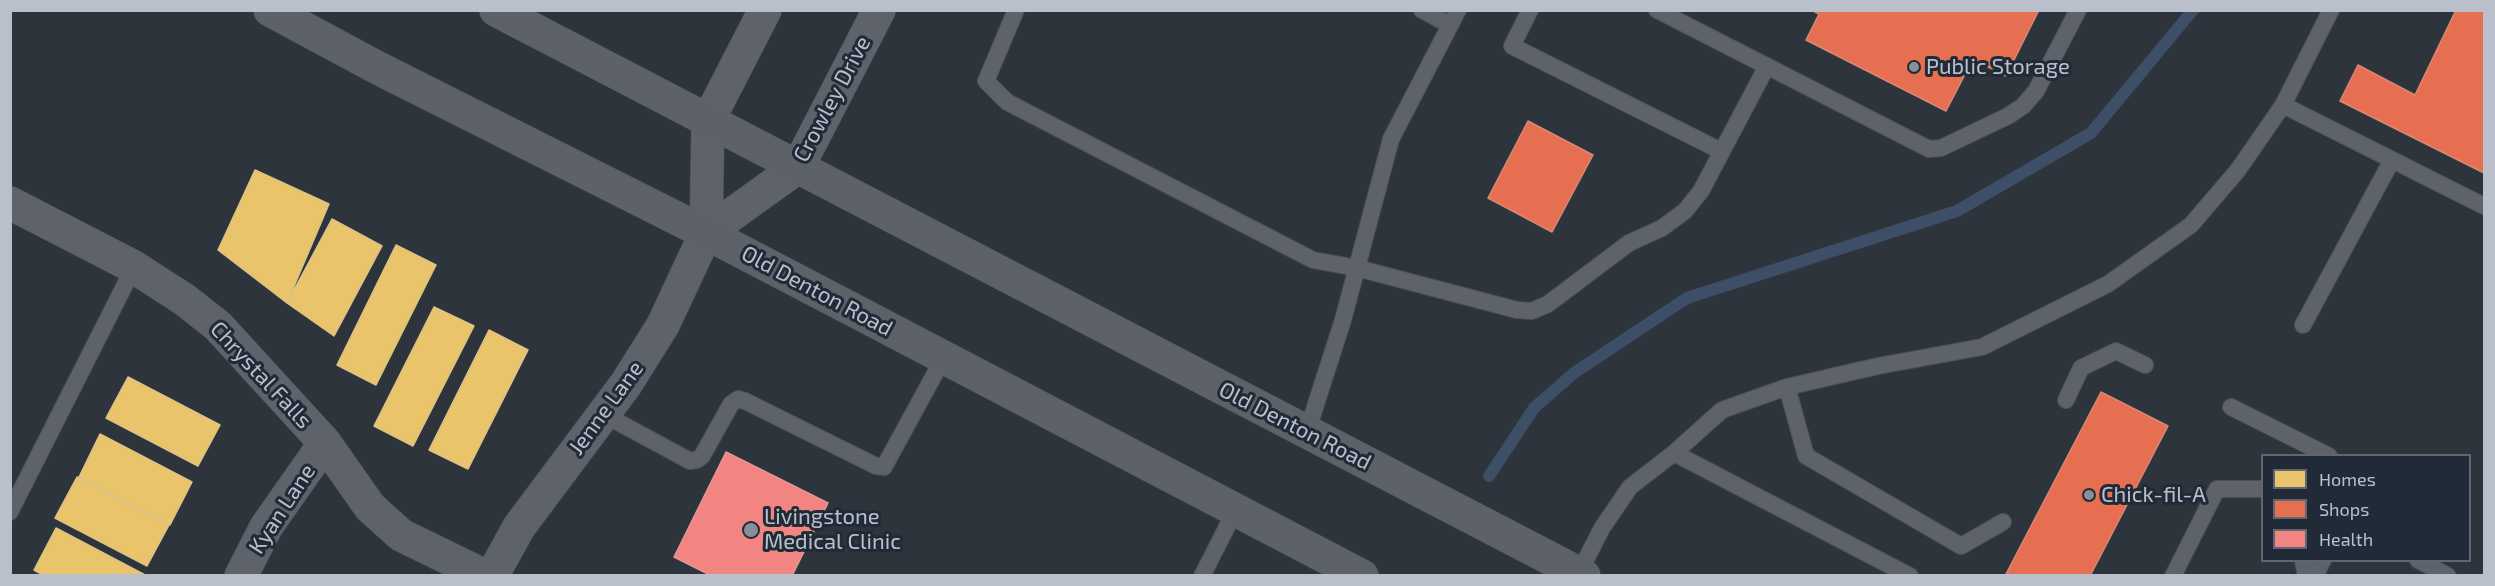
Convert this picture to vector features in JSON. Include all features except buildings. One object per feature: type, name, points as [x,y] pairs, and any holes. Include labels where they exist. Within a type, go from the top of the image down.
[{"type":"main road","name":"Old Denton Road","points":[[270,10],[378,68],[706,233],[1362,576]]},
{"type":"main road","name":"Old Denton Road","points":[[496,10],[1582,574]]},
{"type":"street","points":[[706,233],[708,121],[765,10]]},
{"type":"street","name":"Crowley Drive","points":[[706,233],[798,168],[879,10]]},
{"type":"street","name":"Chrystal Falls","points":[[10,202],[134,267],[185,300],[218,326],[325,443],[370,507],[401,535],[485,576]]},
{"type":"street","name":"Jenne Lane","points":[[492,576],[519,527],[626,384],[663,326],[706,233]]},
{"type":"street","name":"Kyan Lane","points":[[241,576],[266,527],[325,443]]},
{"type":"lane","points":[[1016,10],[986,81],[1007,102],[1313,260],[1357,268],[1517,310],[1532,310],[1548,304],[1629,243],[1662,228],[1685,211],[1701,191],[1767,66]]},
{"type":"lane","points":[[1307,432],[1343,320],[1391,139],[1454,18],[1422,10]]},
{"type":"lane","points":[[1530,10],[1512,46],[1721,151]]},
{"type":"lane","points":[[1657,10],[1929,149],[1941,148],[2008,116],[2023,106],[2036,91],[2078,10]]},
{"type":"lane","points":[[1582,574],[1602,528],[1630,487],[1674,453],[1722,410],[1787,387],[1878,366],[1982,347],[2108,284],[2191,225],[2238,170],[2283,105],[2331,10]]},
{"type":"lane","points":[[2283,105],[2484,206]]},
{"type":"lane","points":[[2303,324],[2392,160]]},
{"type":"lane","points":[[10,512],[134,267]]},
{"type":"lane","points":[[2066,400],[2081,368],[2116,351],[2145,365]]},
{"type":"lane","points":[[603,414],[690,461],[702,456],[731,404],[738,399],[745,400],[876,466],[884,466],[944,357]]},
{"type":"lane","points":[[1787,387],[1806,456],[1961,546],[2003,522]]},
{"type":"lane","points":[[2231,407],[2325,454]]},
{"type":"lane","points":[[1674,453],[1910,576]]},
{"type":"lane","points":[[2173,576],[2217,489],[2261,489]]},
{"type":"lane","points":[[1202,576],[1236,509]]},
{"type":"lane","points":[[2315,576],[2322,562]]},
{"type":"lane","points":[[2420,562],[2448,576]]},
{"type":"waterway","points":[[1489,476],[1534,408],[1574,373],[1687,298],[1957,211],[2091,133],[2193,10]]},
{"type":"place","name":"Public Storage","points":[[1914,67]]},
{"type":"place","name":"Chick-fil-A","points":[[2089,495]]},
{"type":"place","name":"Livingstone Medical Clinic","points":[[751,530]]}]
